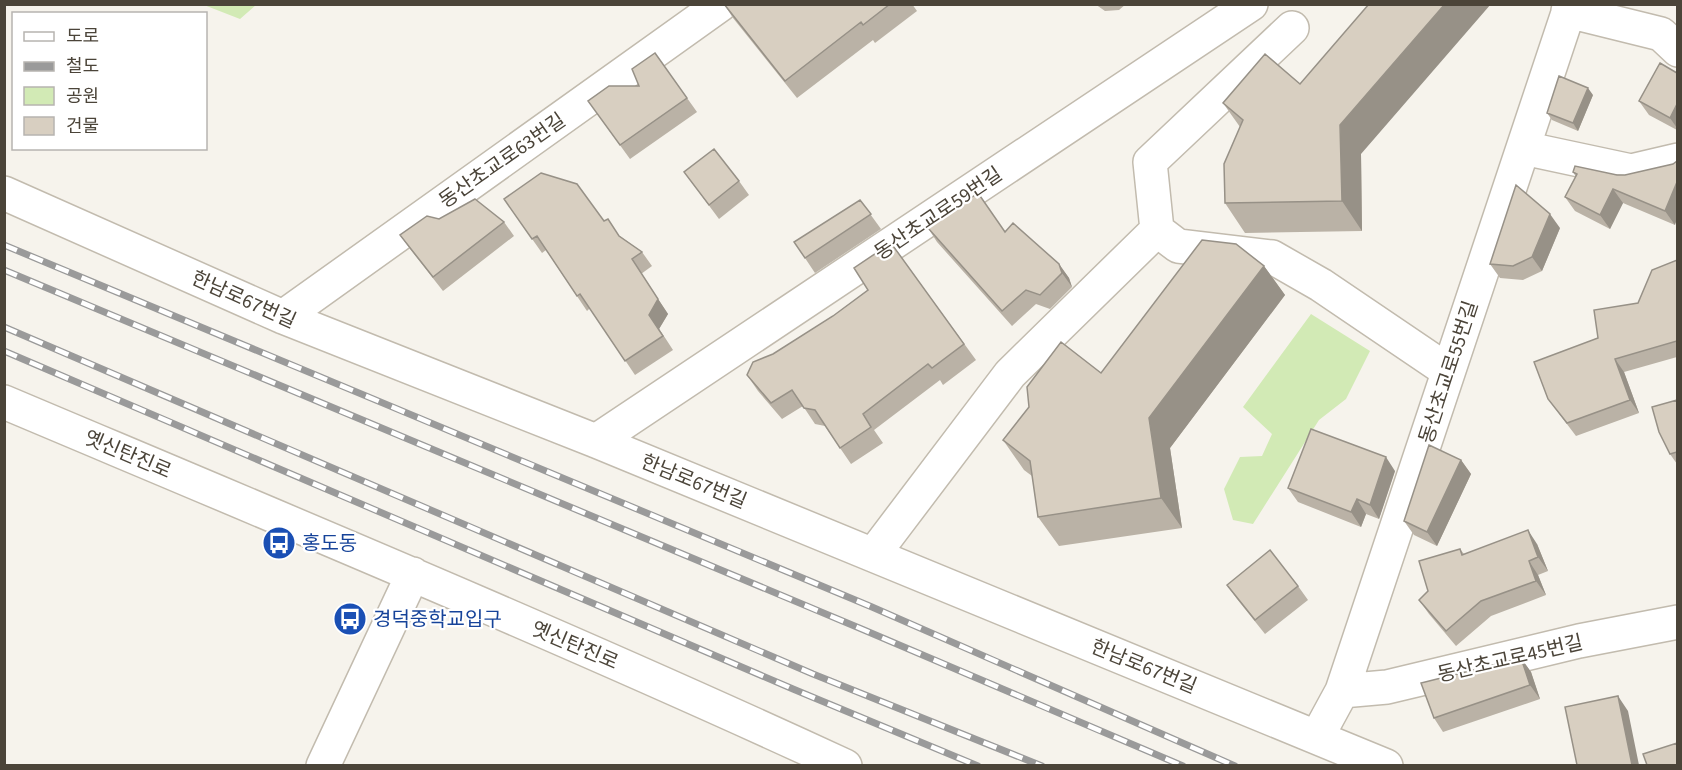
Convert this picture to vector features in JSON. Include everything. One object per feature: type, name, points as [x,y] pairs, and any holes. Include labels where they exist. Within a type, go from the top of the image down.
[{"type":"street","name":"동산초교로63번길","points":[[283,317],[721,4]]},
{"type":"street","name":"동산초교로59번길","points":[[596,441],[1251,4]]},
{"type":"street","points":[[1569,8],[1661,34],[1677,50]]},
{"type":"street","name":"동산초교로55번길","points":[[1317,737],[1342,691],[1569,8]]},
{"type":"street","points":[[1292,28],[1150,162],[1157,230],[1178,246],[1272,257],[1322,285],[1448,371]]},
{"type":"street","points":[[1522,148],[1631,171],[1677,160]]},
{"type":"street","name":"한남로67번길","points":[[4,193],[283,317],[596,441],[1386,765]]},
{"type":"street","points":[[873,555],[1010,374],[1157,230]]},
{"type":"street","name":"옛신탄진로","points":[[4,402],[413,574],[703,700],[845,765]]},
{"type":"street","points":[[322,765],[413,574]]},
{"type":"street","name":"동산초교로45번길","points":[[1342,691],[1387,687],[1578,641],[1677,622]]},
{"type":"green space","points":[[204,5],[256,5],[240,19]]},
{"type":"green space","points":[[1311,314],[1370,351],[1346,399],[1319,420],[1253,524],[1233,520],[1224,489],[1240,457],[1262,456],[1272,434],[1243,407]]},
{"type":"building","points":[[724,4],[890,4],[863,25],[861,22],[785,81]]},
{"type":"building","points":[[1369,4],[1445,4],[1340,125],[1342,201],[1225,203],[1224,164],[1243,120],[1223,103],[1265,54],[1300,84]]},
{"type":"building","points":[[655,53],[687,98],[620,145],[588,101],[609,86],[639,86],[632,69]]},
{"type":"building","points":[[1660,63],[1677,73],[1677,104],[1670,118],[1639,101]]},
{"type":"building","points":[[1559,76],[1588,88],[1573,123],[1547,113]]},
{"type":"building","points":[[714,149],[739,181],[709,205],[684,172]]},
{"type":"building","points":[[1677,161],[1677,182],[1665,211],[1613,189],[1600,215],[1565,197],[1577,174],[1573,172],[1575,166],[1625,175],[1673,164]]},
{"type":"building","points":[[541,173],[577,184],[604,221],[608,219],[619,236],[642,252],[632,259],[658,299],[649,315],[663,336],[625,361],[580,294],[577,296],[537,236],[532,239],[504,199]]},
{"type":"building","points":[[1516,185],[1550,214],[1532,257],[1513,266],[1490,264]]},
{"type":"building","points":[[978,193],[1005,232],[1013,223],[1059,264],[1062,273],[1040,295],[1026,290],[1002,311],[928,228]]},
{"type":"building","points":[[475,199],[504,222],[433,277],[400,235],[427,216],[439,219]]},
{"type":"building","points":[[860,200],[871,214],[805,258],[794,242]]},
{"type":"building","points":[[1202,240],[1236,244],[1264,266],[1149,418],[1161,498],[1038,517],[1030,461],[1003,440],[1029,407],[1027,387],[1061,342],[1101,373]]},
{"type":"building","points":[[891,243],[964,344],[932,368],[928,364],[863,414],[871,427],[840,448],[815,410],[804,408],[792,390],[771,403],[747,375],[753,362],[773,354],[833,316],[868,290],[854,268]]},
{"type":"building","points":[[1677,260],[1677,341],[1615,359],[1630,400],[1567,423],[1548,399],[1534,362],[1598,338],[1594,310],[1638,303],[1652,270]]},
{"type":"building","points":[[1677,400],[1677,452],[1670,454],[1659,432],[1652,407]]},
{"type":"building","points":[[1311,429],[1386,457],[1370,505],[1357,499],[1351,512],[1288,488]]},
{"type":"building","points":[[1429,445],[1461,460],[1427,532],[1404,521]]},
{"type":"building","points":[[1528,530],[1538,557],[1529,561],[1536,581],[1481,601],[1446,631],[1419,600],[1428,591],[1419,561],[1460,549],[1462,555]]},
{"type":"building","points":[[1270,550],[1298,586],[1255,620],[1227,585]]},
{"type":"building","points":[[1521,658],[1530,685],[1434,718],[1421,683]]},
{"type":"building","points":[[1618,696],[1632,765],[1577,765],[1565,707]]},
{"type":"building","points":[[1677,743],[1677,765],[1647,765],[1643,754]]},
{"type":"railway","points":[[4,245],[872,607],[1235,766]]},
{"type":"railway","points":[[4,270],[1183,766]]},
{"type":"railway","points":[[4,327],[813,674],[1042,766]]},
{"type":"railway","points":[[4,351],[978,766]]},
{"type":"place","name":"홍도동","points":[[279,543]]},
{"type":"place","name":"경덕중학교입구","points":[[350,619]]}]
